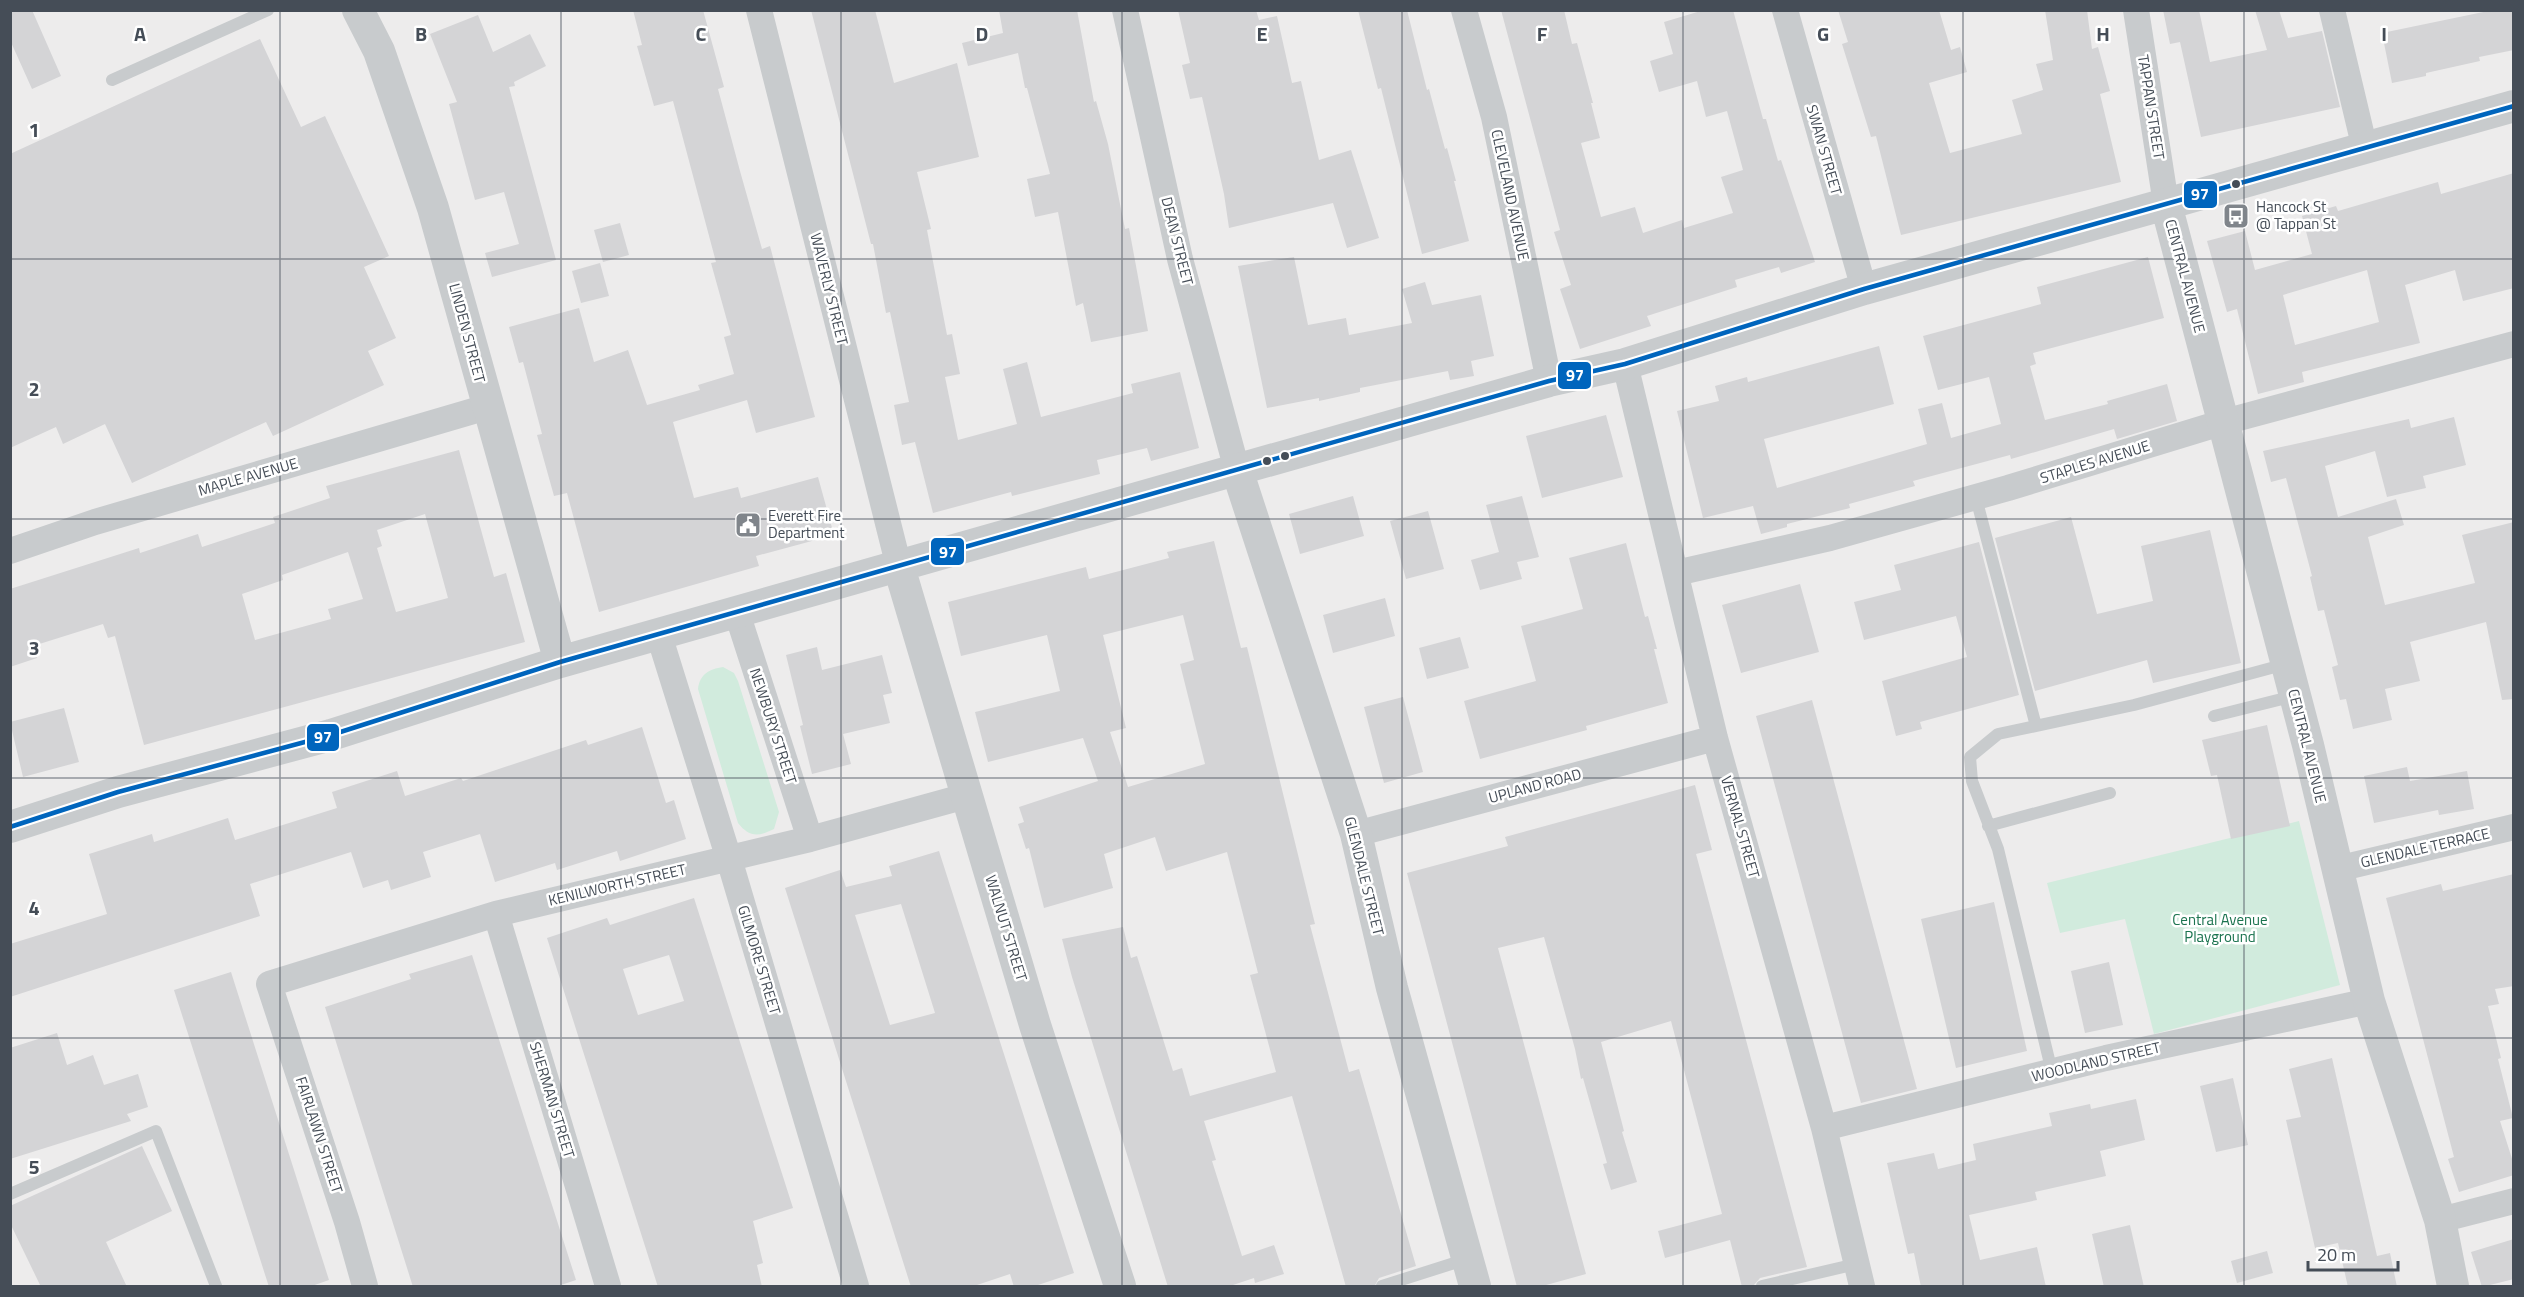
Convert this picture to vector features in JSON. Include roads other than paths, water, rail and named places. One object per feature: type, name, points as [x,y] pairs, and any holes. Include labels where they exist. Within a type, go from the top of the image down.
[{"type":"street","name":"LINDEN STREET","points":[[358,10],[379,51],[433,208],[560,662]]},
{"type":"street","name":"WAVERLY STREET","points":[[759,10],[899,567]]},
{"type":"street","name":"DEAN STREET","points":[[1125,10],[1180,259],[1237,470]]},
{"type":"street","name":"CLEVELAND AVENUE","points":[[1464,10],[1494,117],[1549,381]]},
{"type":"street","name":"SWAN STREET","points":[[1785,10],[1863,290]]},
{"type":"street","name":"TAPPAN STREET","points":[[2136,10],[2166,204]]},
{"type":"street","points":[[2332,10],[2365,149]]},
{"type":"street","points":[[10,826],[118,792],[330,735],[560,662],[1549,381],[1625,364],[1863,290],[2514,106]]},
{"type":"street","name":"CENTRAL AVENUE","points":[[2166,204],[2295,695],[2369,1001],[2440,1220],[2453,1287]]},
{"type":"street","name":"STAPLES AVENUE","points":[[1676,573],[1830,538],[1976,498],[2224,422],[2514,345]]},
{"type":"street","name":"VERNAL STREET","points":[[1625,364],[1715,738],[1824,1128],[1859,1275]]},
{"type":"street","name":"MAPLE AVENUE","points":[[10,551],[95,522],[487,407]]},
{"type":"street","name":"GLENDALE STREET","points":[[1237,470],[1356,834],[1392,988],[1472,1272]]},
{"type":"street","name":"WALNUT STREET","points":[[899,567],[1035,1025],[1120,1287]]},
{"type":"street","name":"NEWBURY STREET","points":[[737,613],[810,839]]},
{"type":"street","name":"GILMORE STREET","points":[[659,634],[729,859],[856,1287]]},
{"type":"street","name":"UPLAND ROAD","points":[[1356,834],[1715,738]]},
{"type":"street","name":"KENILWORTH STREET","points":[[269,984],[496,914],[810,839],[966,796]]},
{"type":"street","name":"GLENDALE TERRACE","points":[[2337,869],[2514,827]]},
{"type":"street","name":"SHERMAN STREET","points":[[496,914],[608,1287]]},
{"type":"street","name":"FAIRLAWN STREET","points":[[269,984],[347,1222],[365,1287]]},
{"type":"street","name":"WOODLAND STREET","points":[[1824,1128],[2052,1072],[2369,1001]]},
{"type":"street","points":[[2440,1220],[2514,1201]]},
{"type":"lane","points":[[112,80],[268,10]]},
{"type":"lane","points":[[1976,498],[2036,726]]},
{"type":"lane","points":[[2052,1072],[1998,849],[1972,781],[1970,757],[1998,734],[2134,705],[2287,664]]},
{"type":"lane","points":[[2214,716],[2295,695]]},
{"type":"lane","points":[[1988,826],[2110,793]]},
{"type":"lane","points":[[10,1194],[156,1131],[216,1287]]},
{"type":"lane","points":[[1382,1287],[1472,1272]]},
{"type":"lane","points":[[1762,1287],[1859,1275]]},
{"type":"place","name":"Hancock St @ Tappan St","points":[[2236,216]]},
{"type":"place","name":"Everett Fire Department","points":[[748,525]]},
{"type":"park label","name":"Central Avenue Playground","points":[[2220,928]]}]
